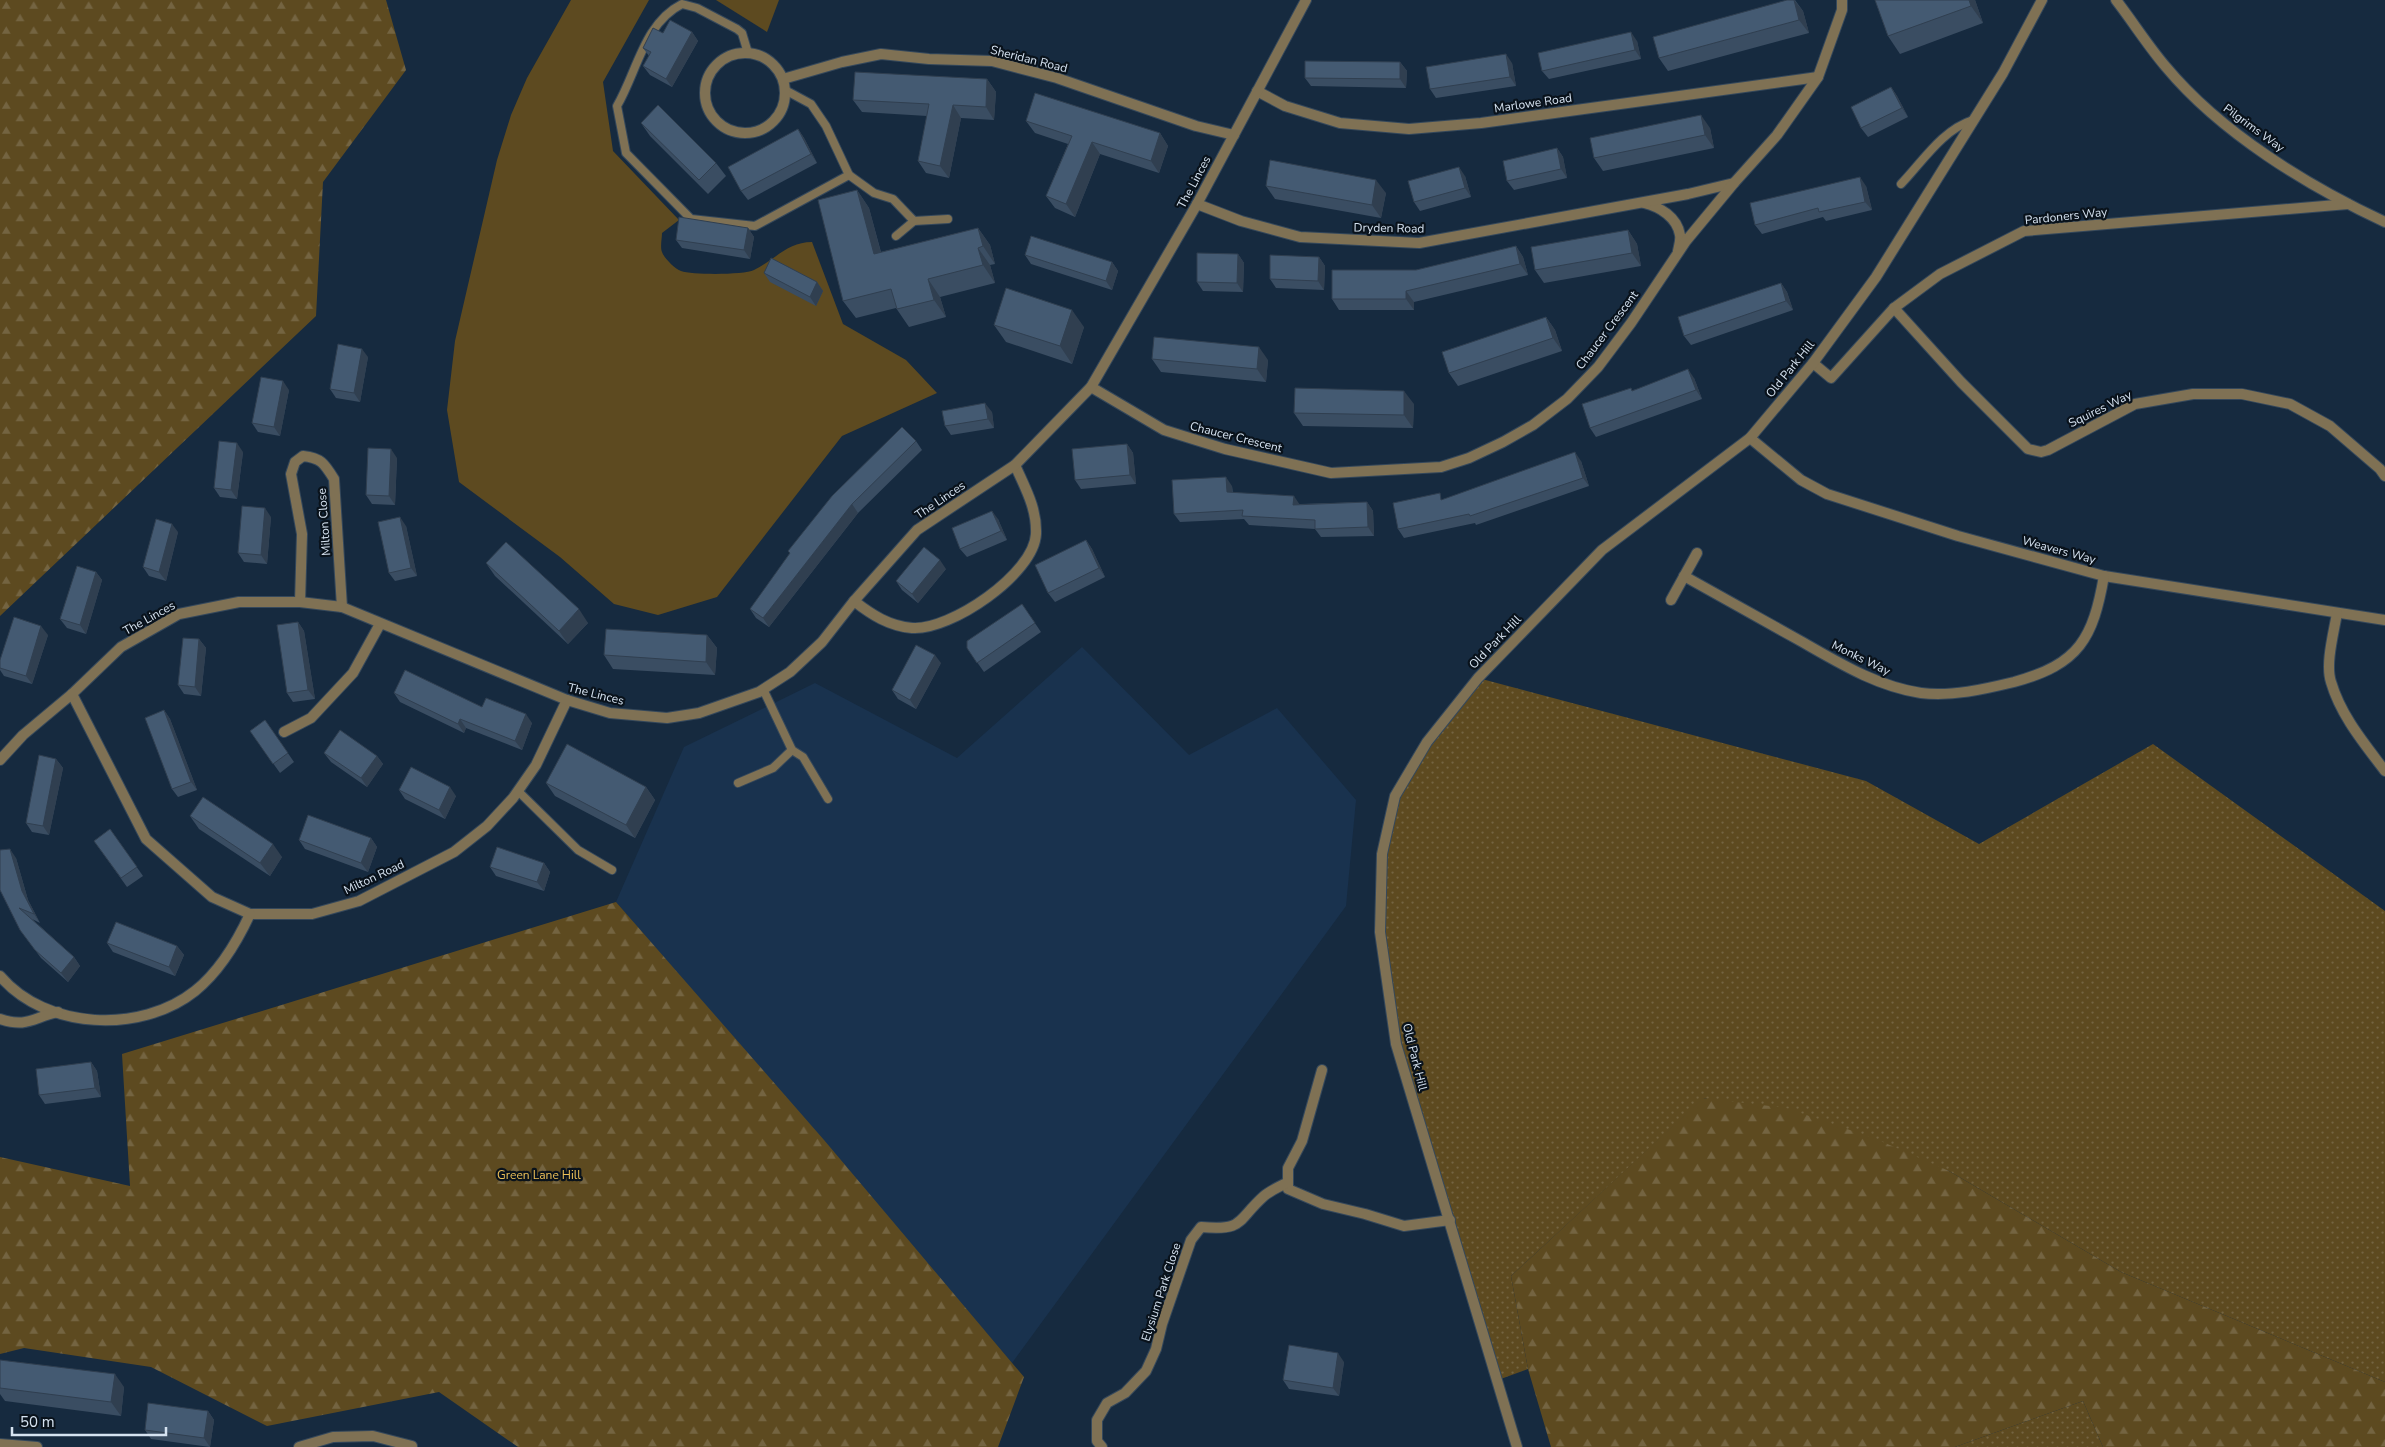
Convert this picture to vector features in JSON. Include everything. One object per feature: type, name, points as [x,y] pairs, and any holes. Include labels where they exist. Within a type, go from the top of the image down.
[{"type":"street","name":"The Linces","points":[[0,760],[23,735],[72,694],[121,647],[179,614],[239,602],[300,602],[342,607],[567,700],[610,712],[667,718],[700,713],[763,689],[790,672],[822,642],[854,601],[917,530],[1015,465],[1092,387],[1197,204],[1306,0]]},
{"type":"street","name":"Chaucer Crescent","points":[[1092,387],[1164,430],[1225,450],[1331,473],[1440,467],[1469,458],[1503,442],[1533,425],[1566,399],[1598,367],[1631,323],[1677,254],[1734,183],[1778,135],[1818,77],[1842,10],[1842,0]]},
{"type":"street","name":"Old Park Hill","points":[[1517,1447],[1396,1044],[1380,932],[1382,854],[1395,796],[1427,742],[1478,678],[1602,550],[1750,438],[1813,363],[1876,277],[2007,65],[2042,0]]},
{"type":"street","name":"Pilgrims Way","points":[[2116,0],[2166,68],[2223,123],[2284,165],[2348,204],[2385,222]]},
{"type":"street","points":[[748,53],[769,61],[783,78],[785,101],[781,112],[765,128],[743,133],[732,131],[722,125],[708,108],[706,96],[708,80],[717,65],[726,58],[748,53]]},
{"type":"street","name":"Sheridan Road","points":[[783,78],[842,62],[881,54],[929,59],[992,61],[1057,78],[1196,126],[1234,135]]},
{"type":"street","name":"Marlowe Road","points":[[1257,92],[1285,106],[1340,123],[1409,129],[1481,123],[1818,77]]},
{"type":"street","name":"Dryden Road","points":[[1197,204],[1241,221],[1300,237],[1419,243],[1734,183]]},
{"type":"street","points":[[1642,202],[1656,206],[1670,214],[1680,235],[1677,254]]},
{"type":"street","name":"Pardoners Way","points":[[1813,363],[1831,378],[1894,308],[1940,274],[2024,231],[2348,204]]},
{"type":"street","name":"Squires Way","points":[[1894,308],[1960,382],[2028,449],[2041,452],[2048,450],[2135,404],[2193,394],[2242,394],[2290,404],[2330,426],[2380,469],[2385,476]]},
{"type":"street","name":"Weavers Way","points":[[1750,438],[1801,480],[1827,494],[1958,536],[2104,576],[2385,620]]},
{"type":"street","name":"Milton Close","points":[[300,602],[302,534],[291,474],[295,462],[302,456],[316,458],[326,466],[334,479],[342,607]]},
{"type":"street","points":[[854,601],[875,618],[914,628],[939,623],[968,611],[1018,572],[1030,555],[1036,535],[1033,504],[1015,465]]},
{"type":"street","points":[[1671,600],[1697,552]]},
{"type":"street","name":"Monks Way","points":[[1684,576],[1852,669],[1887,685],[1922,693],[1949,693],[1988,689],[2030,677],[2066,659],[2079,648],[2092,629],[2104,576]]},
{"type":"street","points":[[2336,613],[2330,656],[2330,681],[2351,726],[2385,771]]},
{"type":"street","points":[[284,732],[311,718],[353,673],[380,624]]},
{"type":"street","name":"Milton Road","points":[[72,694],[146,839],[212,897],[250,914],[312,914],[359,901],[454,852],[487,826],[518,791],[536,765],[567,700]]},
{"type":"street","points":[[0,976],[6,983],[33,1002],[80,1020],[137,1018],[172,1004],[195,991],[239,939],[250,914]]},
{"type":"street","points":[[0,1019],[25,1024],[38,1017],[58,1012]]},
{"type":"street","points":[[1322,1070],[1302,1141],[1288,1168],[1288,1189],[1323,1204],[1366,1214],[1404,1226],[1450,1220]]},
{"type":"street","name":"Elysium Park Close","points":[[1102,1447],[1097,1441],[1097,1420],[1107,1403],[1125,1393],[1146,1371],[1156,1349],[1162,1324],[1190,1240],[1201,1226],[1226,1229],[1244,1220],[1265,1195],[1288,1182]]},
{"type":"street","points":[[301,1447],[333,1437],[373,1436],[412,1446]]},
{"type":"street","points":[[0,1444],[37,1447]]},
{"type":"lane","points":[[748,53],[742,33],[716,17],[697,8],[682,4],[671,10],[646,43],[617,106],[626,153],[691,218],[755,226],[849,175]]},
{"type":"lane","points":[[785,90],[811,104],[826,126],[849,175],[874,193],[893,199],[914,221]]},
{"type":"lane","points":[[1901,184],[1942,139],[1960,124],[1973,120]]},
{"type":"lane","points":[[896,236],[914,221],[948,219]]},
{"type":"lane","points":[[763,689],[792,750],[803,756],[828,799]]},
{"type":"lane","points":[[738,783],[773,768],[792,750]]},
{"type":"lane","points":[[518,791],[578,850],[612,870]]},
{"type":"shaded area","points":[[1082,647],[1189,755],[1277,708],[1356,800],[1346,906],[1012,1363],[616,902],[684,747],[815,683],[957,758]]},
{"type":"green space","points":[[0,0],[386,0],[406,70],[323,182],[316,316],[0,616]]},
{"type":"green space","points":[[571,0],[649,0],[603,82],[613,151],[679,220],[662,233],[661,250],[667,260],[681,271],[718,274],[740,273],[754,270],[788,248],[812,242],[843,324],[906,360],[937,393],[842,436],[717,597],[658,615],[614,604],[560,557],[459,482],[447,410],[455,341],[497,160],[511,115],[527,78]]},
{"type":"green space","points":[[716,0],[779,0],[767,32]]},
{"type":"green space","points":[[1478,678],[1866,781],[1979,844],[2153,744],[2385,911],[2385,1382],[2121,1272],[1949,1171],[1704,1098],[1511,1276],[1528,1369],[1498,1380],[1396,1044],[1380,932],[1382,854],[1395,796]]},
{"type":"green space","name":"Green Lane Hill","points":[[616,902],[824,1140],[1024,1377],[998,1447],[518,1447],[439,1392],[267,1426],[151,1367],[24,1348],[0,1354],[0,1157],[130,1186],[122,1054]]},
{"type":"green space","points":[[1703,1098],[1786,1108],[1876,1139],[1949,1171],[2121,1272],[2385,1382],[2385,1447],[2103,1447],[2083,1401],[1955,1447],[1551,1447],[1528,1369],[1511,1276]]},
{"type":"green space","points":[[2083,1401],[2103,1447],[1955,1447]]},
{"type":"building","points":[[1787,0],[1794,0],[1799,20],[1659,58],[1653,37]]},
{"type":"building","points":[[1875,0],[1969,0],[1971,6],[1888,36]]},
{"type":"building","points":[[670,20],[692,32],[666,79],[643,66],[651,52],[643,48],[653,28],[663,33]]},
{"type":"building","points":[[1631,32],[1635,50],[1542,71],[1538,53]]},
{"type":"building","points":[[1506,54],[1510,77],[1430,89],[1426,67]]},
{"type":"building","points":[[1305,61],[1400,62],[1400,79],[1305,78]]},
{"type":"building","points":[[855,72],[987,79],[986,107],[953,105],[940,166],[918,161],[929,104],[853,100]]},
{"type":"building","points":[[1891,87],[1902,108],[1861,128],[1851,107]]},
{"type":"building","points":[[1035,93],[1160,133],[1151,161],[1092,142],[1066,204],[1046,196],[1072,136],[1026,121]]},
{"type":"building","points":[[658,105],[716,163],[699,180],[641,123]]},
{"type":"building","points":[[1701,115],[1705,135],[1594,158],[1590,138]]},
{"type":"building","points":[[798,129],[811,154],[741,191],[728,167]]},
{"type":"building","points":[[1557,148],[1561,169],[1507,181],[1503,161]]},
{"type":"building","points":[[1270,160],[1376,180],[1372,205],[1266,186]]},
{"type":"building","points":[[1459,167],[1465,188],[1414,202],[1408,181]]},
{"type":"building","points":[[1860,177],[1865,202],[1819,212],[1818,208],[1755,225],[1750,203]]},
{"type":"building","points":[[857,190],[874,254],[978,228],[983,246],[978,248],[983,265],[928,279],[934,300],[897,309],[891,289],[843,301],[818,200]]},
{"type":"building","points":[[679,217],[748,228],[744,250],[676,240]]},
{"type":"building","points":[[1628,230],[1632,253],[1535,270],[1531,247]]},
{"type":"building","points":[[1031,236],[1112,262],[1106,281],[1025,255]]},
{"type":"building","points":[[1516,246],[1520,264],[1406,291],[1406,299],[1332,299],[1332,270],[1416,270]]},
{"type":"building","points":[[1197,253],[1238,254],[1237,283],[1197,282]]},
{"type":"building","points":[[1270,255],[1319,257],[1318,281],[1270,279]]},
{"type":"building","points":[[771,258],[817,282],[810,297],[764,273]]},
{"type":"building","points":[[1781,283],[1786,301],[1684,336],[1678,317]]},
{"type":"building","points":[[1006,288],[1072,310],[1060,346],[994,325]]},
{"type":"building","points":[[1546,317],[1553,338],[1449,373],[1442,352]]},
{"type":"building","points":[[1154,337],[1259,347],[1257,369],[1152,359]]},
{"type":"building","points":[[338,344],[362,349],[354,393],[330,389]]},
{"type":"building","points":[[1688,369],[1696,390],[1590,428],[1582,404],[1631,388],[1632,391]]},
{"type":"building","points":[[261,377],[283,381],[274,427],[252,423]]},
{"type":"building","points":[[1295,388],[1404,391],[1404,415],[1294,413]]},
{"type":"building","points":[[985,403],[988,419],[945,426],[942,411]]},
{"type":"building","points":[[902,427],[916,441],[852,504],[763,618],[750,609],[790,553],[788,551],[832,496]]},
{"type":"building","points":[[219,441],[237,443],[231,490],[214,488]]},
{"type":"building","points":[[1127,444],[1130,475],[1075,480],[1072,449]]},
{"type":"building","points":[[368,448],[391,449],[389,496],[366,495]]},
{"type":"building","points":[[1575,452],[1583,478],[1470,516],[1469,514],[1398,529],[1393,503],[1440,493],[1441,500]]},
{"type":"building","points":[[1226,477],[1227,492],[1294,496],[1293,505],[1367,502],[1368,527],[1315,529],[1315,520],[1242,516],[1243,510],[1174,514],[1172,480]]},
{"type":"building","points":[[242,506],[265,508],[261,555],[238,553]]},
{"type":"building","points":[[992,511],[1001,531],[960,549],[952,528]]},
{"type":"building","points":[[400,517],[411,568],[389,573],[378,522]]},
{"type":"building","points":[[156,519],[172,524],[159,572],[143,567]]},
{"type":"building","points":[[1086,540],[1099,568],[1048,593],[1035,565]]},
{"type":"building","points":[[506,542],[579,609],[559,631],[486,563]]},
{"type":"building","points":[[924,547],[940,560],[912,594],[896,581]]},
{"type":"building","points":[[77,566],[96,572],[80,625],[60,619]]},
{"type":"building","points":[[1022,604],[1035,623],[977,663],[967,648],[967,641]]},
{"type":"building","points":[[14,617],[41,626],[26,676],[0,668],[0,660]]},
{"type":"building","points":[[298,622],[308,690],[287,693],[277,625]]},
{"type":"building","points":[[606,629],[707,635],[706,662],[604,655]]},
{"type":"building","points":[[183,638],[199,639],[195,687],[178,685]]},
{"type":"building","points":[[916,645],[935,655],[910,700],[892,690]]},
{"type":"building","points":[[405,670],[482,707],[486,698],[526,714],[515,741],[460,719],[458,724],[394,693]]},
{"type":"building","points":[[164,710],[191,782],[172,789],[145,718]]},
{"type":"building","points":[[265,720],[288,753],[273,764],[250,731]]},
{"type":"building","points":[[340,730],[377,756],[361,778],[324,753]]},
{"type":"building","points":[[567,744],[646,787],[626,825],[546,783]]},
{"type":"building","points":[[39,755],[56,759],[43,826],[26,823]]},
{"type":"building","points":[[411,767],[450,787],[439,810],[399,790]]},
{"type":"building","points":[[203,797],[273,844],[260,863],[190,816]]},
{"type":"building","points":[[308,815],[371,838],[361,863],[299,840]]},
{"type":"building","points":[[110,829],[137,867],[121,878],[94,841]]},
{"type":"building","points":[[497,847],[544,863],[537,882],[490,867]]},
{"type":"building","points":[[10,849],[22,891],[34,914],[19,908],[74,957],[61,973],[35,950],[20,930],[0,890],[0,850]]},
{"type":"building","points":[[116,922],[177,946],[169,967],[107,943]]},
{"type":"building","points":[[91,1062],[95,1088],[39,1095],[36,1069]]},
{"type":"building","points":[[1289,1345],[1338,1353],[1333,1388],[1283,1380]]},
{"type":"building","points":[[0,1360],[115,1374],[111,1402],[0,1388]]},
{"type":"building","points":[[148,1403],[208,1411],[204,1438],[145,1430]]}]
